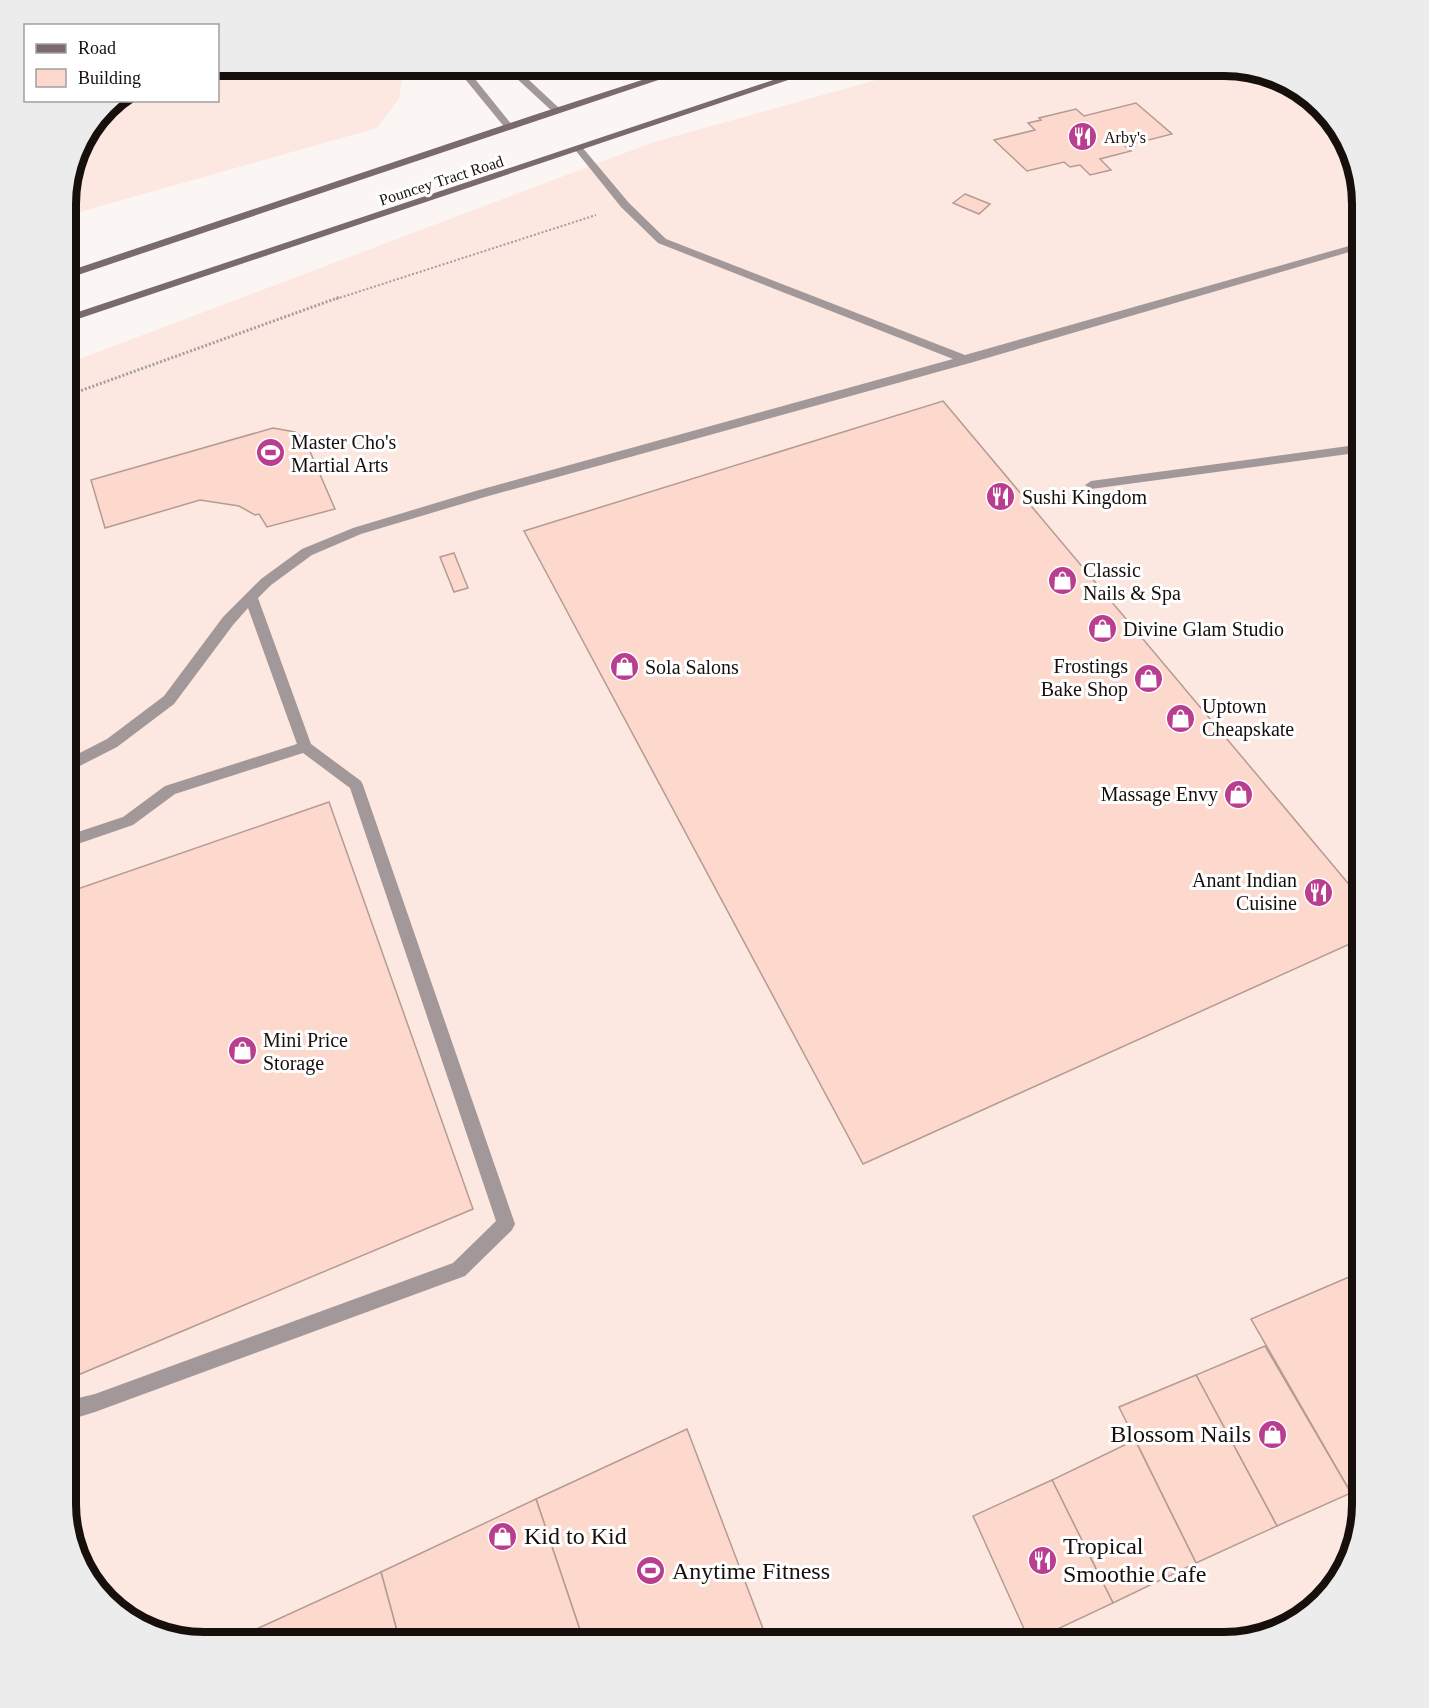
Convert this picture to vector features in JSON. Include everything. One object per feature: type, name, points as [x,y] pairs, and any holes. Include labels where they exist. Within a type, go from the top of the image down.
[{"type":"main road","name":"Pouncey Tract Road","points":[[77,272],[509,128],[556,110],[662,76]]},
{"type":"main road","name":"Pouncey Tract Road","points":[[77,316],[794,77]]},
{"type":"lane","points":[[470,76],[509,128]]},
{"type":"lane","points":[[519,76],[556,110]]},
{"type":"lane","points":[[579,149],[626,205],[662,241],[680,250],[966,360]]},
{"type":"lane","points":[[77,761],[112,743],[169,700],[228,621],[266,582],[307,552],[357,531],[493,490],[966,360],[1352,248]]},
{"type":"lane","points":[[1091,485],[1352,449]]},
{"type":"lane","points":[[76,1408],[459,1270],[506,1224],[356,785],[306,747],[251,597]]},
{"type":"lane","points":[[77,838],[128,821],[170,790],[306,747]]},
{"type":"path","points":[[77,392],[352,293],[626,205]]},
{"type":"shaded area","points":[[219,76],[402,76],[399,99],[377,128],[77,213],[79,179],[86,155],[98,133],[114,114],[127,102],[219,102]]},
{"type":"shaded area","points":[[888,77],[1233,77],[1274,86],[1303,103],[1331,133],[1343,155],[1351,187],[1352,204],[1352,1512],[1346,1545],[1331,1575],[1309,1600],[1296,1610],[1266,1625],[1225,1632],[204,1632],[171,1627],[155,1622],[133,1610],[108,1588],[86,1553],[76,1504],[77,360],[651,143]]},
{"type":"building","name":"Arby's","points":[[1136,103],[1172,134],[1125,146],[1131,151],[1100,159],[1111,170],[1090,175],[1080,165],[1070,167],[1064,162],[1027,171],[994,140],[1035,130],[1028,123],[1041,120],[1039,118],[1076,109],[1084,116]]},
{"type":"building","points":[[965,194],[990,204],[979,214],[953,203]]},
{"type":"building","points":[[943,401],[1352,888],[1352,943],[863,1164],[524,531]]},
{"type":"building","points":[[273,428],[295,432],[305,440],[335,509],[267,527],[259,514],[255,515],[239,506],[200,500],[105,528],[91,480]]},
{"type":"building","points":[[454,553],[468,588],[454,592],[440,557]]},
{"type":"building","name":"Mini Price Storage","points":[[329,802],[473,1209],[76,1376],[76,889]]},
{"type":"building","points":[[1352,1276],[1352,1493],[1351,1493],[1251,1319]]},
{"type":"building","name":"Blossom Nails","points":[[1265,1346],[1351,1493],[1277,1526],[1196,1375]]},
{"type":"building","points":[[1196,1375],[1277,1526],[1196,1563],[1119,1407]]},
{"type":"building","name":"Anytime Fitness","points":[[687,1429],[764,1632],[581,1632],[536,1499]]},
{"type":"building","points":[[1135,1440],[1196,1563],[1113,1603],[1052,1480]]},
{"type":"building","name":"Tropical Smoothie Cafe","points":[[1052,1480],[1113,1603],[1051,1632],[1025,1632],[973,1516]]},
{"type":"building","name":"Kid to Kid","points":[[536,1499],[581,1632],[397,1632],[381,1572]]},
{"type":"building","points":[[381,1572],[397,1632],[252,1632]]},
{"type":"place","name":"Arby's","points":[[1083,137]]},
{"type":"place","name":"Master Cho's Martial Arts","points":[[270,453]]},
{"type":"place","name":"Sushi Kingdom","points":[[1001,497]]},
{"type":"place","name":"Classic Nails & Spa","points":[[1062,581]]},
{"type":"place","name":"Divine Glam Studio","points":[[1102,629]]},
{"type":"place","name":"Sola Salons","points":[[624,667]]},
{"type":"place","name":"Frostings Bake Shop","points":[[1149,678]]},
{"type":"place","name":"Uptown Cheapskate","points":[[1181,718]]},
{"type":"place","name":"Massage Envy","points":[[1239,794]]},
{"type":"place","name":"Anant Indian Cuisine","points":[[1318,892]]},
{"type":"place","name":"Mini Price Storage","points":[[242,1051]]},
{"type":"place","name":"Blossom Nails","points":[[1272,1434]]},
{"type":"place","name":"Kid to Kid","points":[[503,1536]]},
{"type":"place","name":"Tropical Smoothie Cafe","points":[[1042,1560]]},
{"type":"place","name":"Anytime Fitness","points":[[651,1571]]}]
